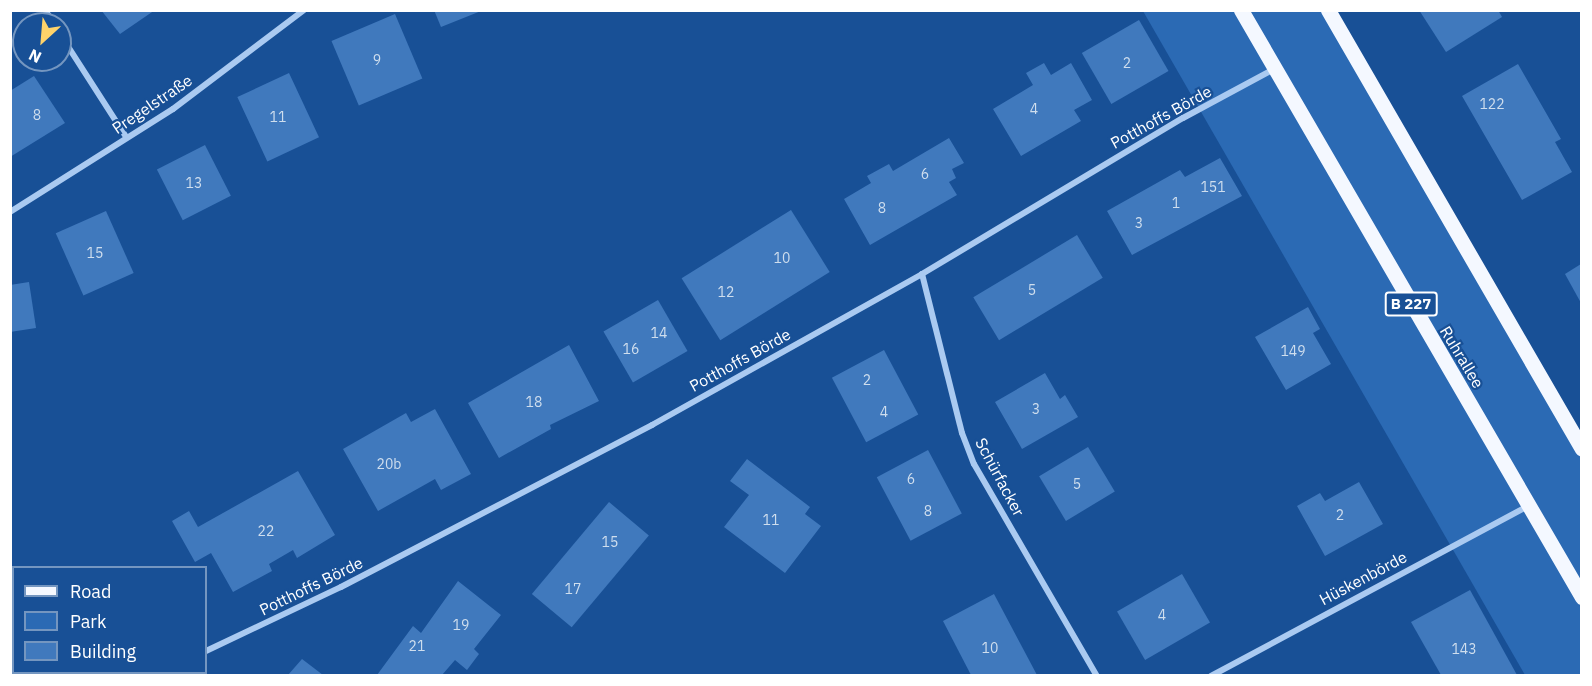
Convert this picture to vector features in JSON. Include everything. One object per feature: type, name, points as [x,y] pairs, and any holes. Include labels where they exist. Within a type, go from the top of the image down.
[{"type":"main road","name":"Ruhrallee","points":[[1241,10],[1581,597]]},
{"type":"main road","points":[[1328,10],[1581,449]]},
{"type":"street","name":"Pregelstraße","points":[[10,212],[173,109],[304,10]]},
{"type":"street","points":[[72,53],[126,137]]},
{"type":"street","name":"Potthoffs Börde","points":[[207,651],[528,491],[922,274],[1275,68]]},
{"type":"street","name":"Schürfacker","points":[[922,274],[962,433],[974,464],[1097,675]]},
{"type":"street","name":"Hüskenbörde","points":[[1211,675],[1529,505]]},
{"type":"green space","points":[[1143,11],[1325,11],[1581,453],[1581,675],[1525,675]]},
{"type":"building","points":[[101,10],[155,10],[120,34]]},
{"type":"building","points":[[434,10],[481,10],[481,11],[441,27]]},
{"type":"building","points":[[1419,10],[1498,10],[1502,17],[1446,52]]},
{"type":"building","points":[[395,14],[422,78],[359,105],[331,41]]},
{"type":"building","points":[[1139,20],[1168,71],[1111,104],[1082,53]]},
{"type":"building","points":[[1044,63],[1051,75],[1071,63],[1092,100],[1074,110],[1081,121],[1021,156],[993,109],[1033,85],[1026,73]]},
{"type":"building","points":[[1518,64],[1561,139],[1555,142],[1572,172],[1522,200],[1462,96]]},
{"type":"building","points":[[289,73],[319,137],[267,161],[237,97]]},
{"type":"building","points":[[34,76],[65,123],[10,157],[10,91]]},
{"type":"building","points":[[949,138],[964,163],[952,169],[956,178],[949,182],[957,195],[870,245],[844,199],[871,183],[867,176],[889,164],[893,171]]},
{"type":"building","points":[[205,145],[231,196],[183,220],[157,170]]},
{"type":"building","points":[[1220,158],[1242,196],[1132,255],[1107,211],[1180,170],[1185,177]]},
{"type":"building","points":[[791,210],[830,272],[720,340],[682,278]]},
{"type":"building","points":[[106,211],[134,273],[83,295],[56,233]]},
{"type":"building","points":[[1077,235],[1103,278],[999,340],[973,297]]},
{"type":"building","points":[[1581,264],[1581,303],[1565,274]]},
{"type":"building","points":[[29,282],[36,328],[10,332],[10,285]]},
{"type":"building","points":[[658,300],[688,351],[633,383],[603,332]]},
{"type":"building","points":[[1308,307],[1320,329],[1313,333],[1331,364],[1286,390],[1255,337]]},
{"type":"building","points":[[569,345],[599,401],[550,425],[551,429],[499,458],[468,403]]},
{"type":"building","points":[[884,350],[918,414],[866,442],[832,378]]},
{"type":"building","points":[[1045,373],[1060,399],[1065,395],[1078,417],[1022,449],[995,402]]},
{"type":"building","points":[[435,409],[471,474],[441,490],[435,479],[378,511],[343,449],[406,413],[411,422]]},
{"type":"building","points":[[1088,447],[1115,492],[1066,521],[1039,476]]},
{"type":"building","points":[[928,450],[962,514],[911,541],[877,477]]},
{"type":"building","points":[[747,459],[810,507],[805,514],[821,526],[785,573],[724,527],[749,495],[730,481]]},
{"type":"building","points":[[298,471],[335,535],[297,558],[293,550],[269,564],[272,571],[233,592],[211,553],[195,562],[172,521],[189,511],[198,527]]},
{"type":"building","points":[[1359,482],[1383,524],[1325,556],[1297,506],[1320,493],[1325,501]]},
{"type":"building","points":[[609,502],[649,535],[572,627],[532,594]]},
{"type":"building","points":[[1182,574],[1210,622],[1145,660],[1117,612]]},
{"type":"building","points":[[458,581],[501,615],[474,649],[479,654],[467,670],[455,660],[442,675],[377,675],[413,626],[421,633]]},
{"type":"building","points":[[1470,590],[1517,675],[1441,675],[1411,622]]},
{"type":"building","points":[[994,594],[1037,675],[971,675],[943,621]]},
{"type":"building","points":[[12,648],[12,674],[44,675],[10,675]]},
{"type":"building","points":[[302,659],[323,675],[288,675]]}]
